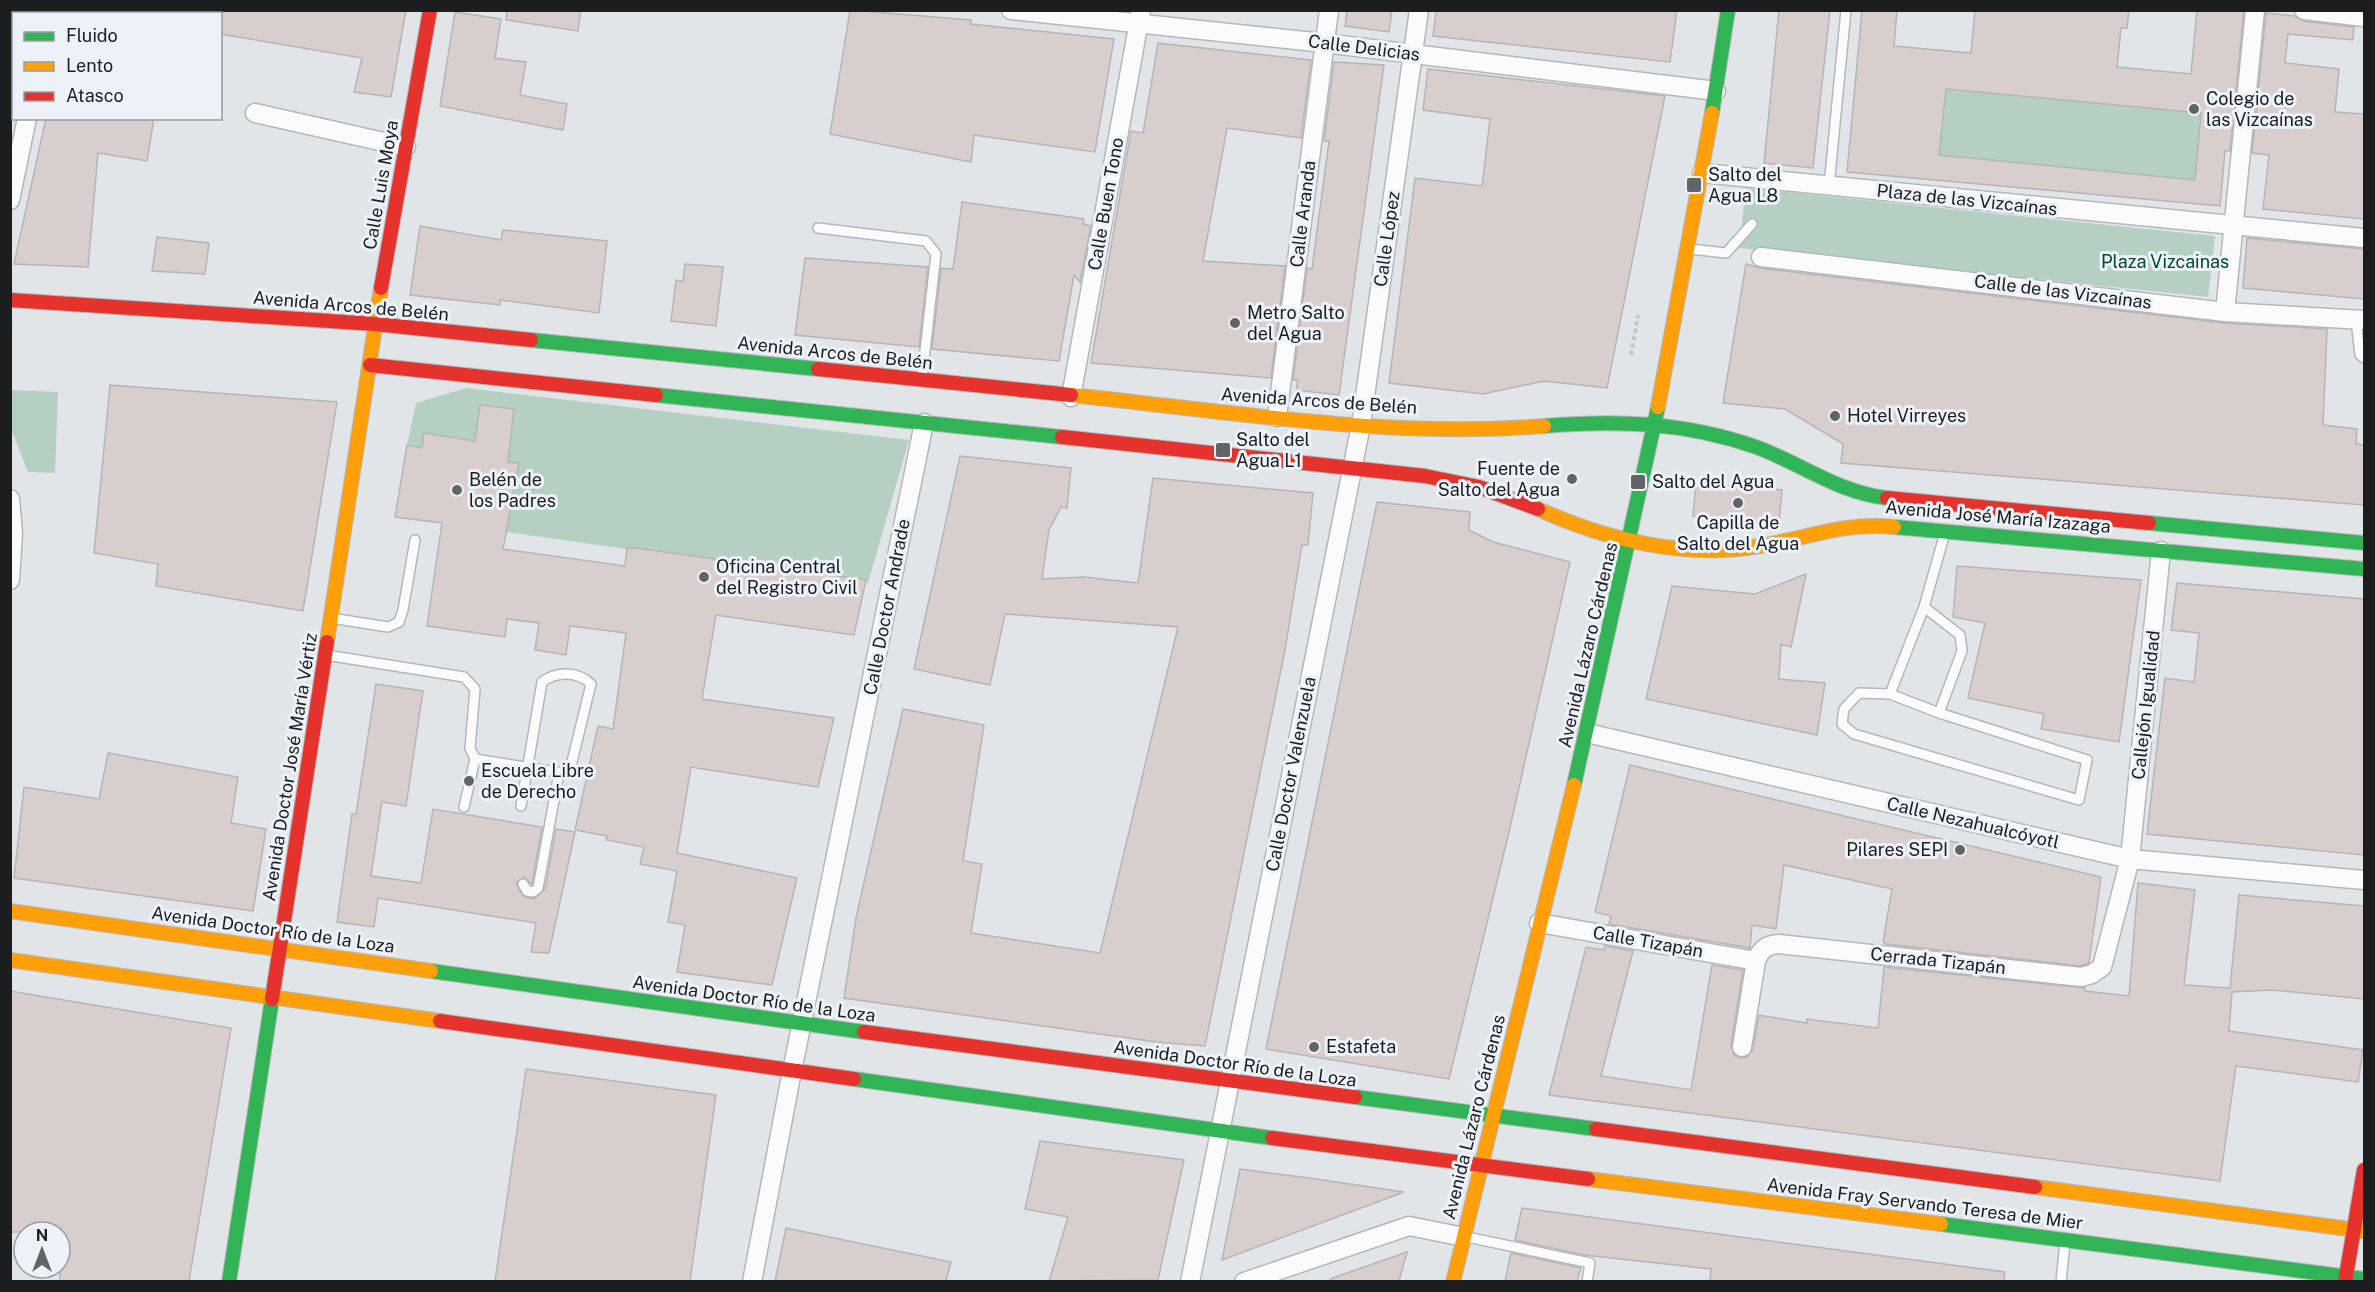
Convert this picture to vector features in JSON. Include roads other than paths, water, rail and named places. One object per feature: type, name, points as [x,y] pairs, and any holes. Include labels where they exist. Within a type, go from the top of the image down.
[{"type":"main road","name":"Calle Luis Moya","points":[[370,365],[375,324],[430,10]]},
{"type":"main road","name":"Avenida Lázaro Cárdenas","points":[[1453,1281],[1587,733],[1656,424],[1716,92],[1728,10]]},
{"type":"main road","name":"Avenida Arcos de Belén","points":[[10,300],[375,324],[1071,397],[1360,424],[1508,429],[1605,421],[1656,424]]},
{"type":"main road","points":[[370,365],[1352,467],[1468,484],[1498,493],[1574,525],[1630,540]]},
{"type":"main road","name":"Avenida Doctor José María Vértiz","points":[[229,1281],[370,365]]},
{"type":"main road","name":"Avenida José María Izazaga","points":[[1656,424],[1710,434],[1755,447],[1850,491],[1869,496],[2364,543]]},
{"type":"main road","name":"Avenida José María Izazaga","points":[[1630,540],[1728,550],[1774,545],[1849,525],[1866,524],[2364,569]]},
{"type":"main road","name":"Avenida Doctor Río de la Loza","points":[[10,911],[801,1024],[1493,1116]]},
{"type":"main road","points":[[10,960],[1219,1131],[1481,1165]]},
{"type":"main road","name":"Avenida Fray Servando Teresa de Mier","points":[[1493,1116],[2359,1230]]},
{"type":"main road","name":"Avenida Fray Servando Teresa de Mier","points":[[1481,1165],[2065,1240],[2345,1279],[2364,1279]]},
{"type":"main road","points":[[2345,1279],[2359,1230],[2364,1170]]},
{"type":"street","name":"Calle Delicias","points":[[1011,10],[1139,17],[1324,43],[1716,92]]},
{"type":"street","name":"Calle Aranda","points":[[1277,417],[1329,10]]},
{"type":"street","name":"Calle López","points":[[1352,467],[1419,10]]},
{"type":"street","points":[[2225,312],[2255,10]]},
{"type":"street","points":[[2304,10],[2364,17]]},
{"type":"street","name":"Calle Buen Tono","points":[[1071,397],[1139,17]]},
{"type":"street","points":[[255,113],[406,147]]},
{"type":"street","points":[[10,200],[27,120]]},
{"type":"street","name":"Plaza de las Vizcaínas","points":[[1701,173],[2364,238]]},
{"type":"street","name":"Calle de las Vizcaínas","points":[[1761,257],[2225,312],[2360,320]]},
{"type":"street","name":"Calle Doctor Andrade","points":[[752,1281],[801,1024],[924,423]]},
{"type":"street","name":"Calle Doctor Valenzuela","points":[[1190,1281],[1352,467]]},
{"type":"street","points":[[10,499],[13,533],[10,580]]},
{"type":"street","name":"Callejón Igualidad","points":[[2130,859],[2162,550]]},
{"type":"street","name":"Calle Nezahualcóyotl","points":[[1587,733],[2130,859],[2364,880]]},
{"type":"street","name":"Cerrada Tizapán","points":[[1756,961],[1760,952],[1768,945],[1779,944],[2081,977],[2092,974],[2102,967],[2107,956],[2130,859]]},
{"type":"street","name":"Calle Tizapán","points":[[1539,923],[1756,961]]},
{"type":"street","points":[[1742,1047],[1756,961]]},
{"type":"street","points":[[1244,1281],[1409,1226],[1464,1236]]},
{"type":"lane","points":[[1829,186],[1846,10]]},
{"type":"lane","points":[[1688,249],[1726,253],[1752,224]]},
{"type":"lane","points":[[818,228],[926,241],[932,246],[936,254],[922,381]]},
{"type":"lane","points":[[2360,320],[2360,355],[2364,358]]},
{"type":"lane","points":[[1890,694],[1924,607],[1946,531]]},
{"type":"lane","points":[[331,618],[388,627],[399,622],[415,540]]},
{"type":"lane","points":[[1924,607],[1960,635],[1962,651],[1939,713]]},
{"type":"lane","points":[[326,655],[464,677],[475,689],[470,748],[475,759],[464,807]]},
{"type":"lane","points":[[475,759],[527,767],[559,773],[568,774],[573,762],[591,684],[582,676],[553,674],[542,682],[527,767],[521,806]]},
{"type":"lane","points":[[1859,693],[1890,694],[1939,713],[2087,760],[2079,800],[1854,735],[1842,724],[1844,709],[1859,693]]},
{"type":"lane","points":[[524,884],[526,891],[533,892],[538,888],[559,773]]},
{"type":"lane","points":[[1464,1236],[1590,1263],[1587,1281]]},
{"type":"lane","points":[[2061,1281],[2065,1240]]},
{"type":"place","name":"Colegio de las Vizcaínas","points":[[2194,109]]},
{"type":"place","name":"Salto del Agua L8","points":[[1694,185]]},
{"type":"place","name":"Metro Salto del Agua","points":[[1235,323]]},
{"type":"place","name":"Hotel Virreyes","points":[[1835,416]]},
{"type":"place","name":"Salto del Agua L1","points":[[1223,450]]},
{"type":"place","name":"Fuente de Salto del Agua","points":[[1572,479]]},
{"type":"place","name":"Salto del Agua","points":[[1638,482]]},
{"type":"place","name":"Belén de los Padres","points":[[457,490]]},
{"type":"place","name":"Capilla de Salto del Agua","points":[[1738,503]]},
{"type":"place","name":"Oficina Central del Registro Civil","points":[[704,577]]},
{"type":"place","name":"Escuela Libre de Derecho","points":[[469,781]]},
{"type":"place","name":"Pilares SEPI","points":[[1960,850]]},
{"type":"place","name":"Estafeta","points":[[1314,1047]]},
{"type":"park label","name":"Plaza Vizcainas","points":[[2165,262]]}]
